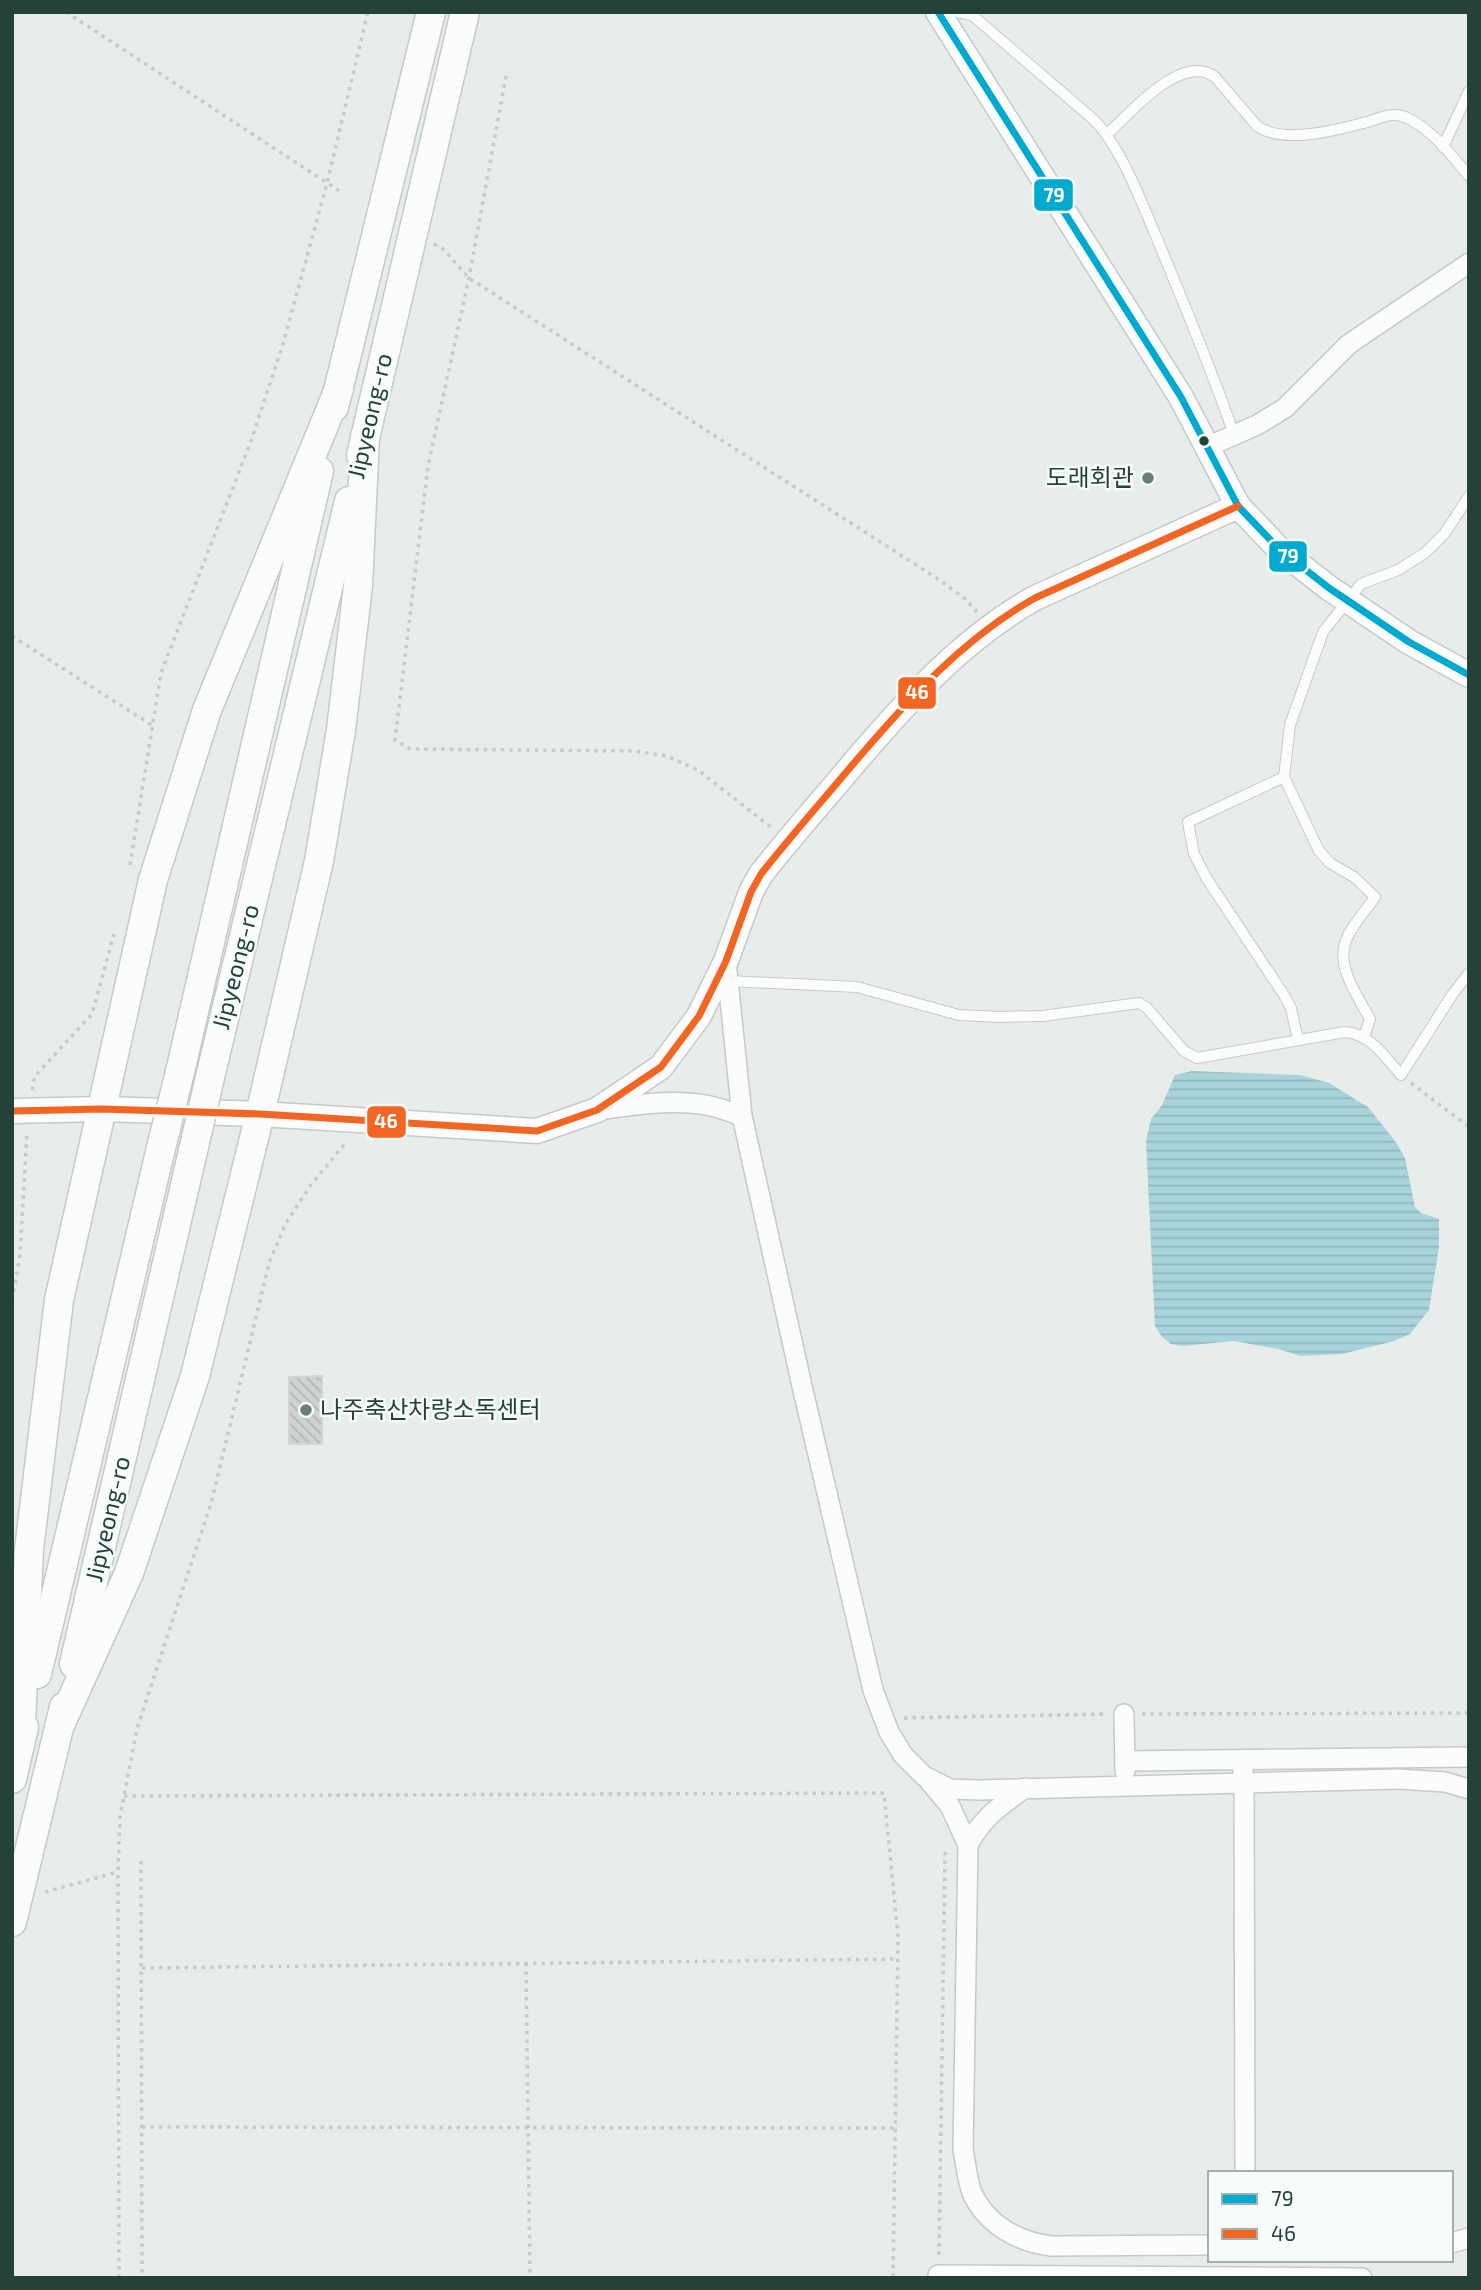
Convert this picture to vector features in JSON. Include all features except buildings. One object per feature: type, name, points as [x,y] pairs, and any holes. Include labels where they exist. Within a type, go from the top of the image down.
[{"type":"main road","name":"Jipyeong-ro","points":[[12,1779],[339,388],[431,12]]},
{"type":"main road","name":"Jipyeong-ro","points":[[12,1922],[211,1073],[465,12]]},
{"type":"main road","points":[[20,1744],[29,1550],[59,1300],[153,880],[207,710],[339,388]]},
{"type":"main road","points":[[60,1725],[129,1573],[195,1376],[260,1114],[319,861],[341,730],[358,586],[365,437]]},
{"type":"street","points":[[938,12],[1181,397],[1238,506],[1279,550],[1348,601],[1409,642],[1469,676]]},
{"type":"street","points":[[1207,447],[1285,408],[1349,344],[1469,263]]},
{"type":"street","points":[[597,1110],[661,1067],[699,1016],[727,971],[751,892],[761,874],[898,712],[935,674],[991,625],[1035,598],[1238,506]]},
{"type":"street","points":[[727,971],[742,1116],[873,1690],[889,1731],[903,1755],[937,1788],[950,1806],[968,1845],[963,2150],[972,2192],[979,2205],[1002,2229],[1033,2244],[1208,2245]]},
{"type":"street","points":[[20,1111],[102,1109],[260,1114],[537,1131],[597,1110],[646,1103],[708,1105],[742,1116]]},
{"type":"street","points":[[1124,1714],[1125,1786]]},
{"type":"street","points":[[1125,1761],[1469,1757]]},
{"type":"street","points":[[1242,1760],[1245,2171]]},
{"type":"street","points":[[924,1776],[950,1789],[1411,1779],[1445,1782],[1469,1789]]},
{"type":"street","points":[[968,1845],[990,1813],[1026,1788]]},
{"type":"street","points":[[938,2276],[1362,2278]]},
{"type":"lane","points":[[957,12],[972,15],[1107,134],[1138,194],[1203,348],[1234,435]]},
{"type":"lane","points":[[1107,134],[1157,88],[1176,75],[1200,71],[1215,77],[1265,132],[1322,133],[1397,115],[1413,122],[1443,147],[1469,176]]},
{"type":"lane","points":[[1443,147],[1469,91]]},
{"type":"lane","points":[[1364,1037],[1370,1019],[1350,981],[1343,958],[1349,935],[1375,897],[1354,877],[1330,863],[1319,851],[1284,776],[1290,725],[1323,632],[1361,584],[1398,570],[1425,553],[1445,533],[1469,496]]},
{"type":"lane","points":[[1284,776],[1188,822],[1194,854],[1207,879],[1284,995],[1291,1008],[1298,1040]]},
{"type":"lane","points":[[727,971],[850,986],[959,1015],[1043,1016],[1139,1003],[1147,1008],[1184,1051],[1197,1058],[1345,1032],[1354,1033],[1372,1043],[1401,1075],[1469,973]]},
{"type":"path","points":[[66,12],[341,192]]},
{"type":"path","points":[[129,869],[161,673],[251,441],[283,344],[327,183],[368,12]]},
{"type":"path","points":[[506,76],[469,278],[428,466],[395,740],[410,749],[635,751],[667,756],[698,770],[788,840]]},
{"type":"path","points":[[426,239],[443,249],[469,278],[938,579],[964,598],[991,625]]},
{"type":"path","points":[[12,636],[153,726]]},
{"type":"path","points":[[12,1300],[20,1256],[20,1111],[35,1076],[92,1014],[117,922]]},
{"type":"path","points":[[1401,1075],[1469,1127]]},
{"type":"path","points":[[119,2278],[118,1872],[120,1816],[137,1729],[212,1500],[269,1263],[286,1223],[310,1186],[365,1121]]},
{"type":"path","points":[[885,1721],[926,1717],[1124,1714],[1469,1713]]},
{"type":"path","points":[[124,1796],[884,1793],[898,1936],[893,2278]]},
{"type":"path","points":[[141,1861],[142,2278]]},
{"type":"path","points":[[45,1892],[118,1872]]},
{"type":"path","points":[[142,1968],[897,1959]]},
{"type":"path","points":[[526,1963],[530,2278]]},
{"type":"path","points":[[142,2127],[895,2128]]},
{"type":"water","points":[[1192,1071],[1300,1075],[1329,1083],[1368,1107],[1405,1158],[1415,1207],[1421,1213],[1439,1219],[1439,1247],[1429,1310],[1410,1334],[1394,1341],[1342,1354],[1301,1356],[1234,1341],[1182,1346],[1171,1344],[1162,1337],[1155,1326],[1146,1141],[1151,1119],[1162,1105],[1175,1075]]},
{"type":"transit line","name":"79","points":[[938,12],[1181,397],[1238,506],[1279,549],[1329,588],[1409,642],[1469,675]]},
{"type":"transit line","name":"46","points":[[12,1111],[102,1109],[260,1114],[537,1131],[597,1110],[661,1067],[699,1016],[726,961],[751,892],[761,874],[874,740],[937,672],[984,632],[1035,598],[1238,506]]},
{"type":"place","name":"도래회관","points":[[1148,478]]},
{"type":"place","name":"나주축산차량소독센터","points":[[306,1410]]}]
